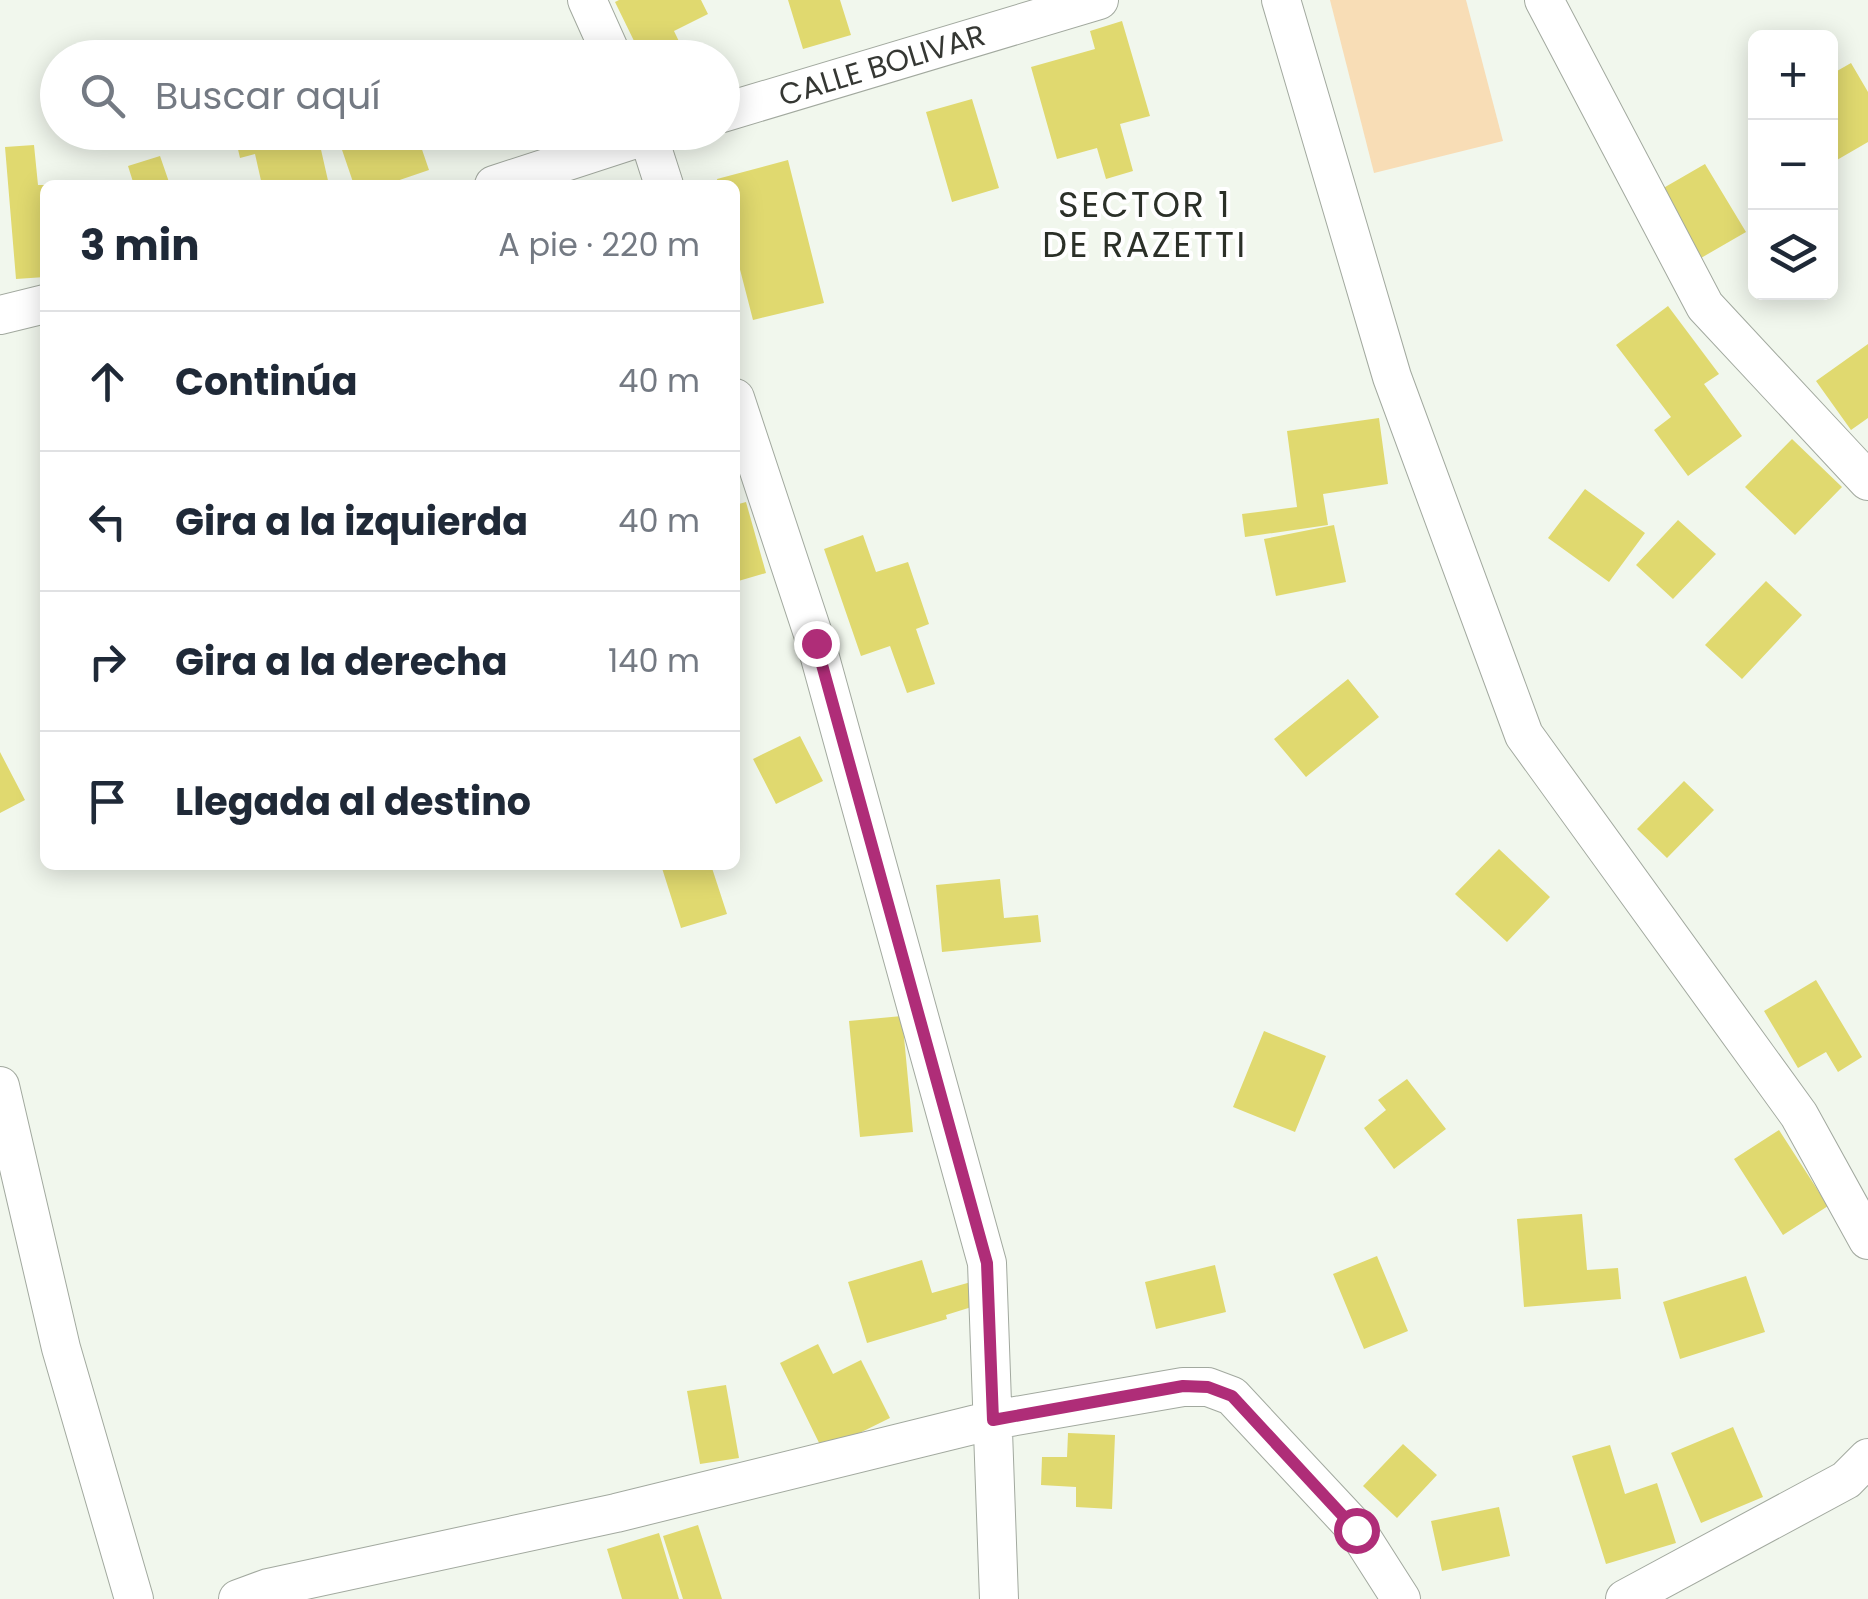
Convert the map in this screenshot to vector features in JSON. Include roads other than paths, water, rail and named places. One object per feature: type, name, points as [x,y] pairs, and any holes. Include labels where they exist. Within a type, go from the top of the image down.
[{"type":"street","points":[[586,0],[605,40]]},
{"type":"street","name":"CALLE BOLIVAR","points":[[740,108],[1099,0]]},
{"type":"street","points":[[1281,0],[1392,377],[1524,735],[1798,1115],[1868,1240]]},
{"type":"street","points":[[1544,0],[1705,306],[1868,481]]},
{"type":"street","points":[[509,180],[599,150]]},
{"type":"street","points":[[655,150],[663,180]]},
{"type":"street","points":[[0,316],[40,305]]},
{"type":"street","points":[[740,413],[816,643],[987,1263],[999,1599]]},
{"type":"street","points":[[0,1086],[62,1348],[134,1599]]},
{"type":"street","points":[[238,1599],[268,1588],[616,1512],[993,1420],[1183,1386],[1208,1387],[1232,1396],[1356,1530],[1401,1599]]},
{"type":"street","points":[[1625,1599],[1846,1480],[1868,1458]]},
{"type":"district","name":"SECTOR 1 DE RAZETTI","points":[[1145,224]]}]
